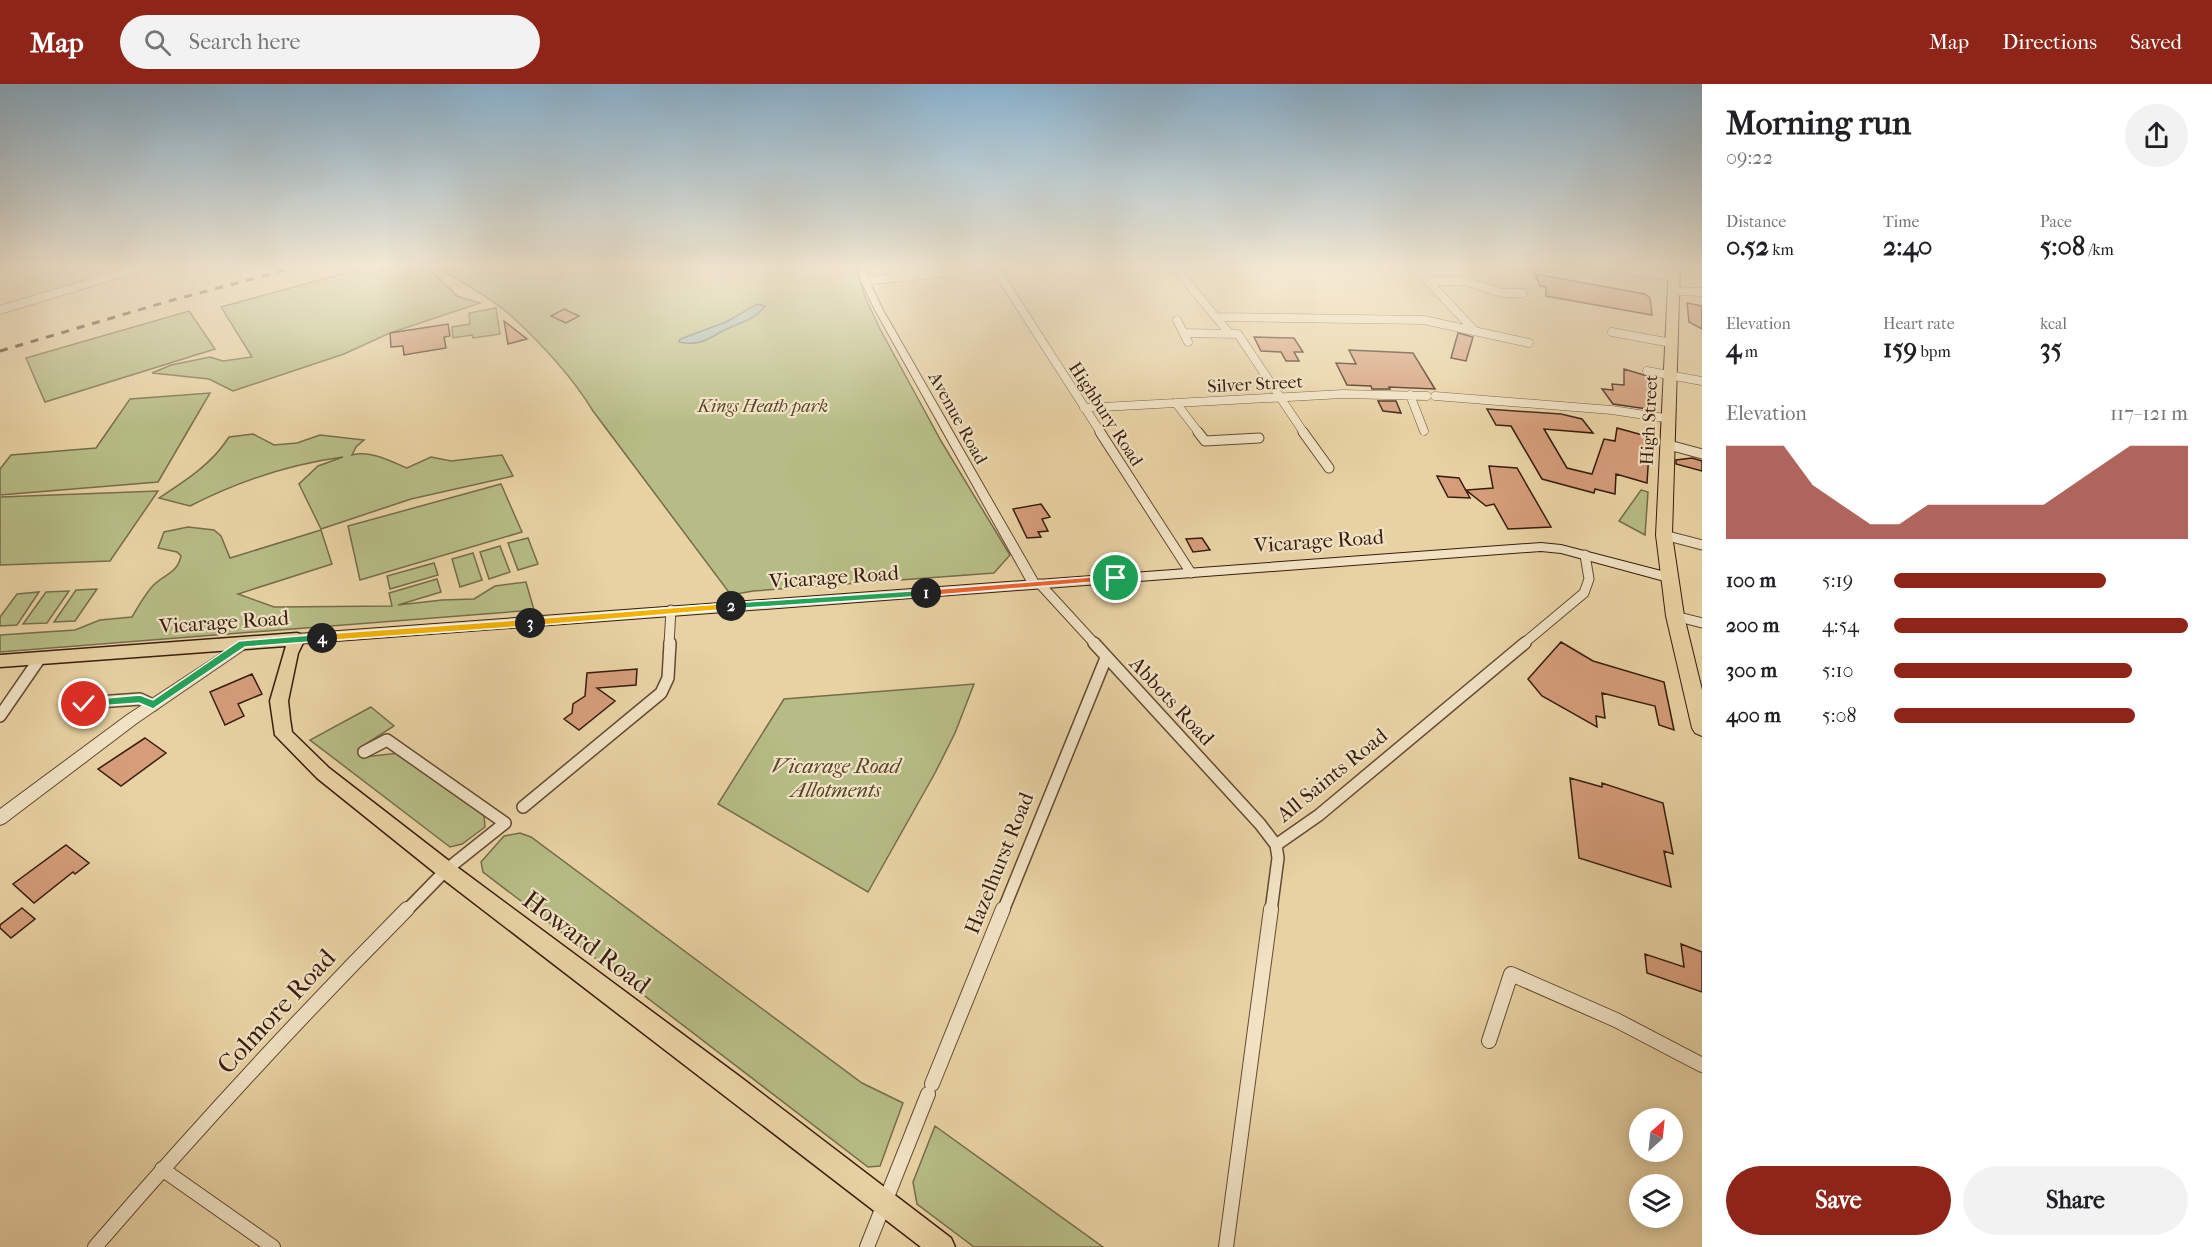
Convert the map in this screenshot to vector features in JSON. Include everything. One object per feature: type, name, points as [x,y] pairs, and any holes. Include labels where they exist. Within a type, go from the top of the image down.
[{"type":"highway","name":"High Street","points":[[1672,319],[1671,419],[1664,535],[1675,616],[1702,728]]},
{"type":"main road","name":"Vicarage Road","points":[[0,661],[1541,547],[1561,549],[1668,577]]},
{"type":"main road","name":"Howard Road","points":[[297,639],[290,653],[279,701],[284,735],[323,773],[446,870],[731,1084],[942,1247]]},
{"type":"street","name":"Avenue Road","points":[[886,319],[934,409],[1037,584]]},
{"type":"street","name":"Highbury Road","points":[[1027,319],[1191,573]]},
{"type":"street","points":[[1219,319],[1229,333]]},
{"type":"street","points":[[1415,319],[1529,343]]},
{"type":"street","points":[[1464,319],[1474,330]]},
{"type":"street","points":[[1177,320],[1188,342]]},
{"type":"street","points":[[1612,332],[1671,343]]},
{"type":"street","points":[[1184,333],[1238,334],[1261,366],[1278,397],[1329,468]]},
{"type":"street","points":[[1647,370],[1702,381]]},
{"type":"street","name":"Silver Street","points":[[1084,408],[1363,393],[1612,410],[1671,419]]},
{"type":"street","points":[[1410,395],[1424,431]]},
{"type":"street","points":[[1176,404],[1205,441],[1259,438]]},
{"type":"street","points":[[1669,445],[1702,454]]},
{"type":"street","points":[[1664,535],[1702,545]]},
{"type":"street","name":"All Saints Road","points":[[1226,1247],[1278,858],[1276,845],[1319,815],[1584,593],[1590,583],[1586,555]]},
{"type":"street","name":"Abbots Road","points":[[1037,584],[1260,824],[1276,845]]},
{"type":"street","points":[[523,807],[661,693],[668,678],[671,610]]},
{"type":"street","points":[[1675,616],[1702,623]]},
{"type":"street","points":[[0,819],[153,705],[243,644]]},
{"type":"street","points":[[0,716],[40,658]]},
{"type":"street","name":"Hazelhurst Road","points":[[867,1247],[1106,658]]},
{"type":"street","points":[[84,704],[140,699],[153,705]]},
{"type":"street","name":"Colmore Road","points":[[95,1247],[162,1169],[315,1002],[446,870],[505,823],[387,740],[364,752]]},
{"type":"street","points":[[1490,1041],[1498,1009],[1511,974],[1607,1016],[1702,1065]]},
{"type":"street","points":[[162,1169],[273,1247]]},
{"type":"green space","points":[[160,319],[195,319],[215,349],[45,402],[26,358]]},
{"type":"green space","points":[[229,319],[431,319],[390,333],[344,354],[233,391],[209,379],[152,373],[171,365],[210,357],[223,361],[252,357]]},
{"type":"green space","points":[[470,319],[498,319],[500,334],[453,338],[452,327],[470,324]]},
{"type":"green space","name":"Kings Heath park","points":[[515,319],[875,319],[941,441],[1010,555],[994,573],[753,591],[731,595],[575,384]]},
{"type":"green space","points":[[210,393],[158,482],[0,495],[0,469],[11,455],[96,448],[130,399]]},
{"type":"green space","points":[[253,434],[274,445],[297,443],[320,435],[364,440],[356,447],[352,455],[373,455],[407,468],[431,457],[451,461],[502,455],[513,476],[411,499],[321,529],[299,484],[318,466],[343,457],[304,464],[265,475],[226,489],[190,506],[159,498],[206,464],[229,437]]},
{"type":"green space","points":[[501,484],[522,532],[360,580],[348,526]]},
{"type":"green space","points":[[1641,490],[1648,492],[1645,535],[1619,521]]},
{"type":"green space","points":[[158,491],[110,561],[0,565],[0,497]]},
{"type":"green space","points":[[188,527],[214,530],[221,536],[230,558],[321,530],[332,564],[238,594],[274,607],[392,606],[389,593],[437,579],[441,592],[398,605],[474,599],[495,586],[526,582],[534,610],[0,652],[0,635],[75,630],[100,620],[132,617],[151,588],[172,571],[179,562],[181,556],[177,552],[158,548],[164,532]]},
{"type":"green space","points":[[528,538],[538,564],[518,570],[508,543]]},
{"type":"green space","points":[[500,546],[510,572],[489,579],[480,552]]},
{"type":"green space","points":[[473,553],[482,580],[460,587],[452,559]]},
{"type":"green space","points":[[434,563],[438,575],[390,589],[387,576]]},
{"type":"green space","points":[[97,589],[75,621],[54,622],[76,590]]},
{"type":"green space","points":[[69,591],[47,623],[23,624],[46,592]]},
{"type":"green space","points":[[39,592],[17,625],[0,626],[0,617],[17,594]]},
{"type":"green space","name":"Vicarage Road Allotments","points":[[974,684],[955,733],[935,773],[868,892],[718,804],[784,699]]},
{"type":"green space","points":[[371,707],[394,726],[358,749],[364,757],[399,753],[484,815],[485,827],[462,844],[450,847],[310,740]]},
{"type":"green space","points":[[520,833],[531,837],[862,1083],[903,1103],[880,1166],[868,1167],[483,872],[481,862],[504,836]]},
{"type":"green space","points":[[935,1126],[1103,1247],[974,1247],[917,1204],[913,1182]]},
{"type":"water","points":[[731,319],[749,319],[701,342],[679,342],[680,339]]},
{"type":"building","points":[[558,319],[573,319],[566,323]]},
{"type":"building","points":[[1689,319],[1702,319],[1702,329],[1689,322]]},
{"type":"building","points":[[504,321],[527,339],[508,344]]},
{"type":"building","points":[[448,324],[450,336],[444,337],[446,348],[404,355],[403,346],[391,347],[390,333]]},
{"type":"building","points":[[1458,333],[1473,337],[1466,361],[1451,358]]},
{"type":"building","points":[[1254,337],[1294,338],[1303,352],[1294,352],[1299,361],[1286,361],[1281,352],[1261,351]]},
{"type":"building","points":[[1349,350],[1413,353],[1435,389],[1389,387],[1390,389],[1372,389],[1371,386],[1347,385],[1336,363],[1356,364]]},
{"type":"building","points":[[1624,369],[1654,378],[1654,410],[1613,404],[1602,389],[1613,390],[1612,384],[1624,385]]},
{"type":"building","points":[[1378,401],[1396,401],[1401,413],[1383,411]]},
{"type":"building","points":[[1487,409],[1561,414],[1582,419],[1593,433],[1544,429],[1567,468],[1592,474],[1604,439],[1615,441],[1617,428],[1650,437],[1647,483],[1616,474],[1615,494],[1595,489],[1594,493],[1542,479],[1511,426],[1496,425]]},
{"type":"building","points":[[1692,458],[1702,461],[1702,471],[1676,464],[1676,460]]},
{"type":"building","points":[[1489,466],[1517,468],[1551,527],[1508,529],[1494,504],[1486,506],[1466,490],[1493,488]]},
{"type":"building","points":[[1437,476],[1459,478],[1470,498],[1448,497]]},
{"type":"building","points":[[1041,504],[1050,517],[1042,519],[1048,531],[1038,532],[1041,537],[1027,538],[1013,509]]},
{"type":"building","points":[[1202,538],[1210,550],[1193,552],[1186,539]]},
{"type":"building","points":[[1561,642],[1593,661],[1664,682],[1674,730],[1659,725],[1655,706],[1602,693],[1605,718],[1596,716],[1597,727],[1542,696],[1528,679]]},
{"type":"building","points":[[637,669],[636,685],[597,688],[615,701],[579,730],[564,719],[572,713],[573,704],[585,696],[587,673]]},
{"type":"building","points":[[252,674],[262,694],[238,704],[244,716],[225,725],[210,692]]},
{"type":"building","points":[[145,738],[166,753],[121,786],[98,769]]},
{"type":"building","points":[[1570,778],[1602,787],[1602,783],[1663,803],[1673,854],[1664,851],[1671,887],[1579,858]]},
{"type":"building","points":[[66,845],[89,863],[75,874],[73,872],[34,903],[13,884]]},
{"type":"building","points":[[22,908],[35,919],[11,938],[0,928],[0,925]]},
{"type":"building","points":[[1681,944],[1702,952],[1702,992],[1647,973],[1645,954],[1684,967]]},
{"type":"railway","points":[[0,351],[107,319]]},
{"type":"route","points":[[84,704],[140,699],[153,705],[243,644],[1116,578]]}]
